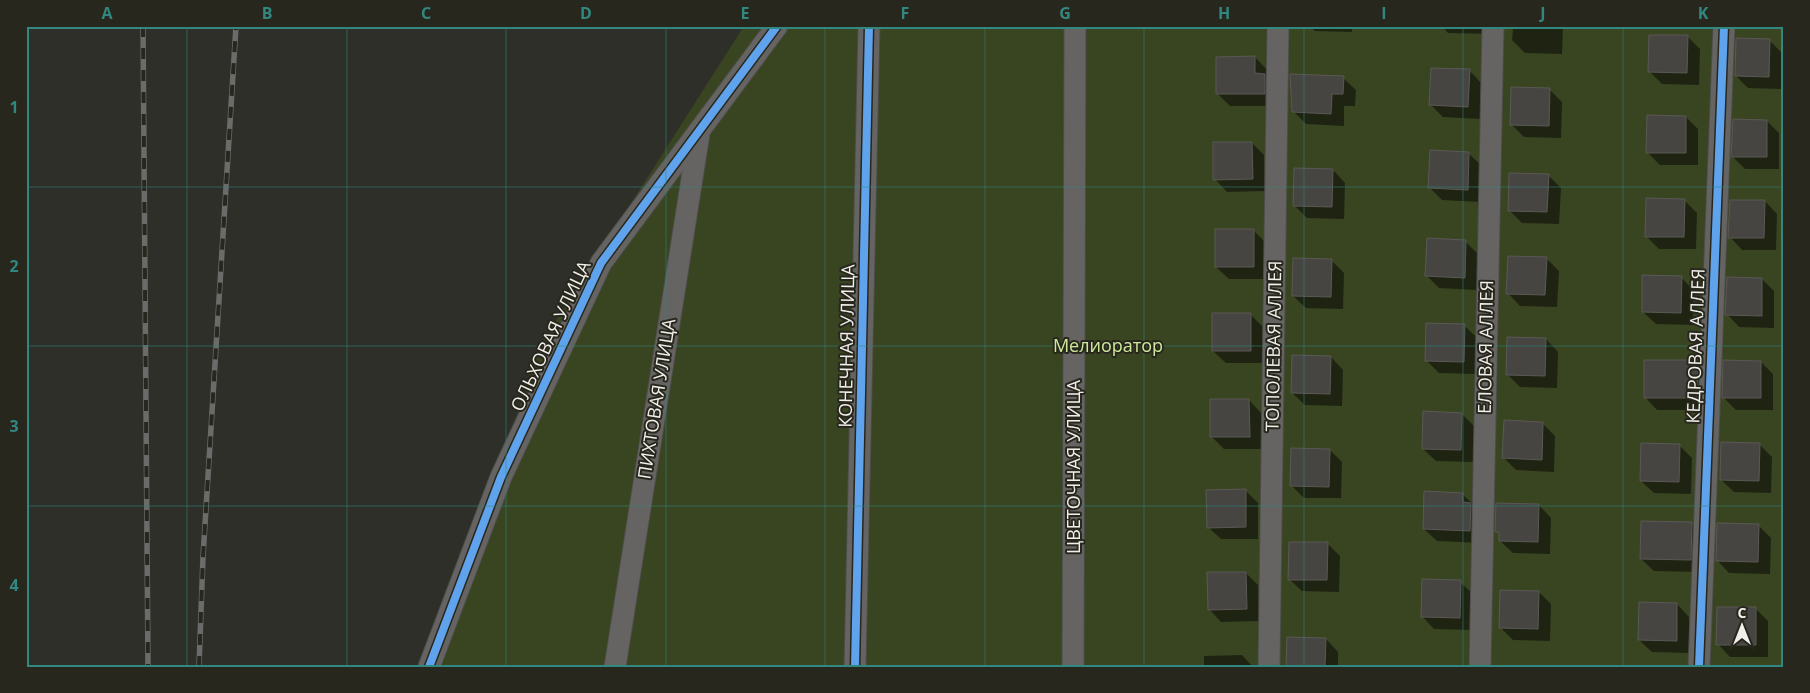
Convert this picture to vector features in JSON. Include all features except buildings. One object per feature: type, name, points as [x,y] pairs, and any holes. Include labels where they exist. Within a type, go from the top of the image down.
[{"type":"street","name":"ОЛЬХОВАЯ УЛИЦА","points":[[429,667],[501,477],[601,263],[777,26]]},
{"type":"street","name":"КОНЕЧНАЯ УЛИЦА","points":[[855,667],[868,26]]},
{"type":"street","name":"ЦВЕТОЧНАЯ УЛИЦА","points":[[1073,667],[1075,26]]},
{"type":"street","name":"ТОПОЛЕВАЯ АЛЛЕЯ","points":[[1270,667],[1278,26]]},
{"type":"street","name":"ЕЛОВАЯ АЛЛЕЯ","points":[[1480,667],[1493,26]]},
{"type":"street","name":"КЕДРОВАЯ АЛЛЕЯ","points":[[1698,667],[1724,26]]},
{"type":"street","name":"ПИХТОВАЯ УЛИЦА","points":[[615,667],[699,131]]},
{"type":"green space","name":"Мелиоратор","points":[[744,26],[1784,26],[1784,667],[433,667],[540,346]]},
{"type":"railway","points":[[143,26],[148,667]]},
{"type":"railway","points":[[199,667],[203,557],[236,26]]},
{"type":"cycle path","points":[[429,667],[501,477],[601,263],[777,26]]},
{"type":"cycle path","points":[[855,667],[869,26]]},
{"type":"cycle path","points":[[1699,667],[1724,26]]}]
